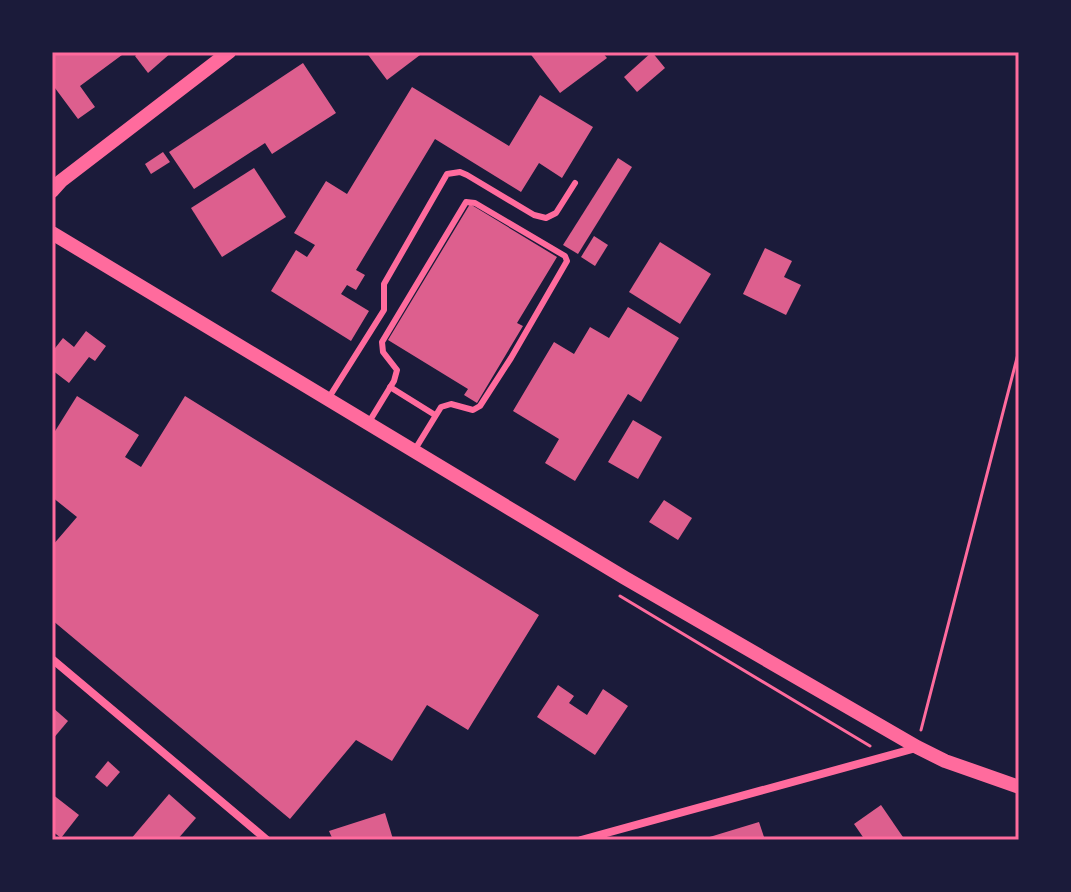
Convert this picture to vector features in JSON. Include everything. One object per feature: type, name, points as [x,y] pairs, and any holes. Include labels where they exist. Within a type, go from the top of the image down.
[{"type":"street","points":[[52,191],[229,52]]},
{"type":"street","points":[[52,233],[625,578],[917,747],[945,761],[1019,787]]},
{"type":"street","points":[[52,659],[267,840]]},
{"type":"street","points":[[581,840],[917,747]]},
{"type":"lane","points":[[328,399],[384,310],[384,284],[447,174],[460,172],[467,175],[534,215],[546,218],[556,213],[575,183]]},
{"type":"lane","points":[[368,423],[397,370],[383,352],[382,342],[466,202],[475,203],[565,256],[567,261],[480,406],[473,410],[451,404],[441,407],[414,451]]},
{"type":"lane","points":[[390,387],[435,415]]},
{"type":"path","points":[[917,747],[1019,350]]},
{"type":"building","points":[[52,52],[126,52],[80,86],[95,107],[78,119],[52,84]]},
{"type":"building","points":[[140,52],[172,52],[148,73],[135,56]]},
{"type":"building","points":[[366,52],[424,52],[387,80]]},
{"type":"building","points":[[529,52],[602,52],[607,58],[560,93]]},
{"type":"building","points":[[652,52],[665,68],[637,92],[624,77]]},
{"type":"building","points":[[303,63],[336,113],[272,154],[265,143],[194,189],[169,152]]},
{"type":"building","points":[[412,87],[509,146],[540,95],[593,127],[562,178],[539,163],[521,192],[435,139],[356,270],[365,275],[356,290],[347,285],[341,294],[369,311],[351,341],[271,291],[296,250],[307,257],[315,245],[294,233],[326,181],[347,194]]},
{"type":"building","points":[[163,152],[170,162],[151,174],[145,164]]},
{"type":"building","points":[[618,158],[632,167],[578,254],[563,245]]},
{"type":"building","points":[[254,168],[286,217],[222,257],[191,208]]},
{"type":"building","points":[[470,204],[557,257],[517,323],[523,326],[477,403],[464,395],[468,389],[388,340]]},
{"type":"building","points":[[594,236],[608,245],[595,266],[581,257]]},
{"type":"building","points":[[660,242],[711,274],[680,324],[629,292]]},
{"type":"building","points":[[765,248],[792,261],[784,277],[801,285],[786,315],[743,294]]},
{"type":"building","points":[[628,307],[679,338],[641,402],[628,394],[575,481],[545,463],[559,439],[513,411],[554,342],[574,354],[590,327],[609,338]]},
{"type":"building","points":[[86,331],[106,346],[95,361],[89,357],[69,383],[52,370],[52,352],[63,338],[74,347]]},
{"type":"building","points":[[77,396],[139,435],[125,457],[141,467],[185,396],[539,615],[468,730],[427,705],[392,761],[356,740],[290,819],[52,620],[52,546],[77,517],[52,497],[52,436]]},
{"type":"building","points":[[633,420],[662,437],[638,479],[608,462]]},
{"type":"building","points":[[664,500],[692,518],[678,540],[649,522]]},
{"type":"building","points":[[558,685],[574,696],[569,703],[587,715],[603,689],[628,706],[595,755],[537,717]]},
{"type":"building","points":[[52,707],[68,721],[52,740]]},
{"type":"building","points":[[108,761],[120,772],[107,787],[95,777]]},
{"type":"building","points":[[52,794],[79,815],[61,838],[52,831]]},
{"type":"building","points":[[169,794],[196,818],[177,840],[130,840]]},
{"type":"building","points":[[881,805],[905,840],[865,840],[854,824]]},
{"type":"building","points":[[385,813],[393,839],[333,840],[329,831]]},
{"type":"building","points":[[759,822],[765,840],[703,840],[703,839]]}]
